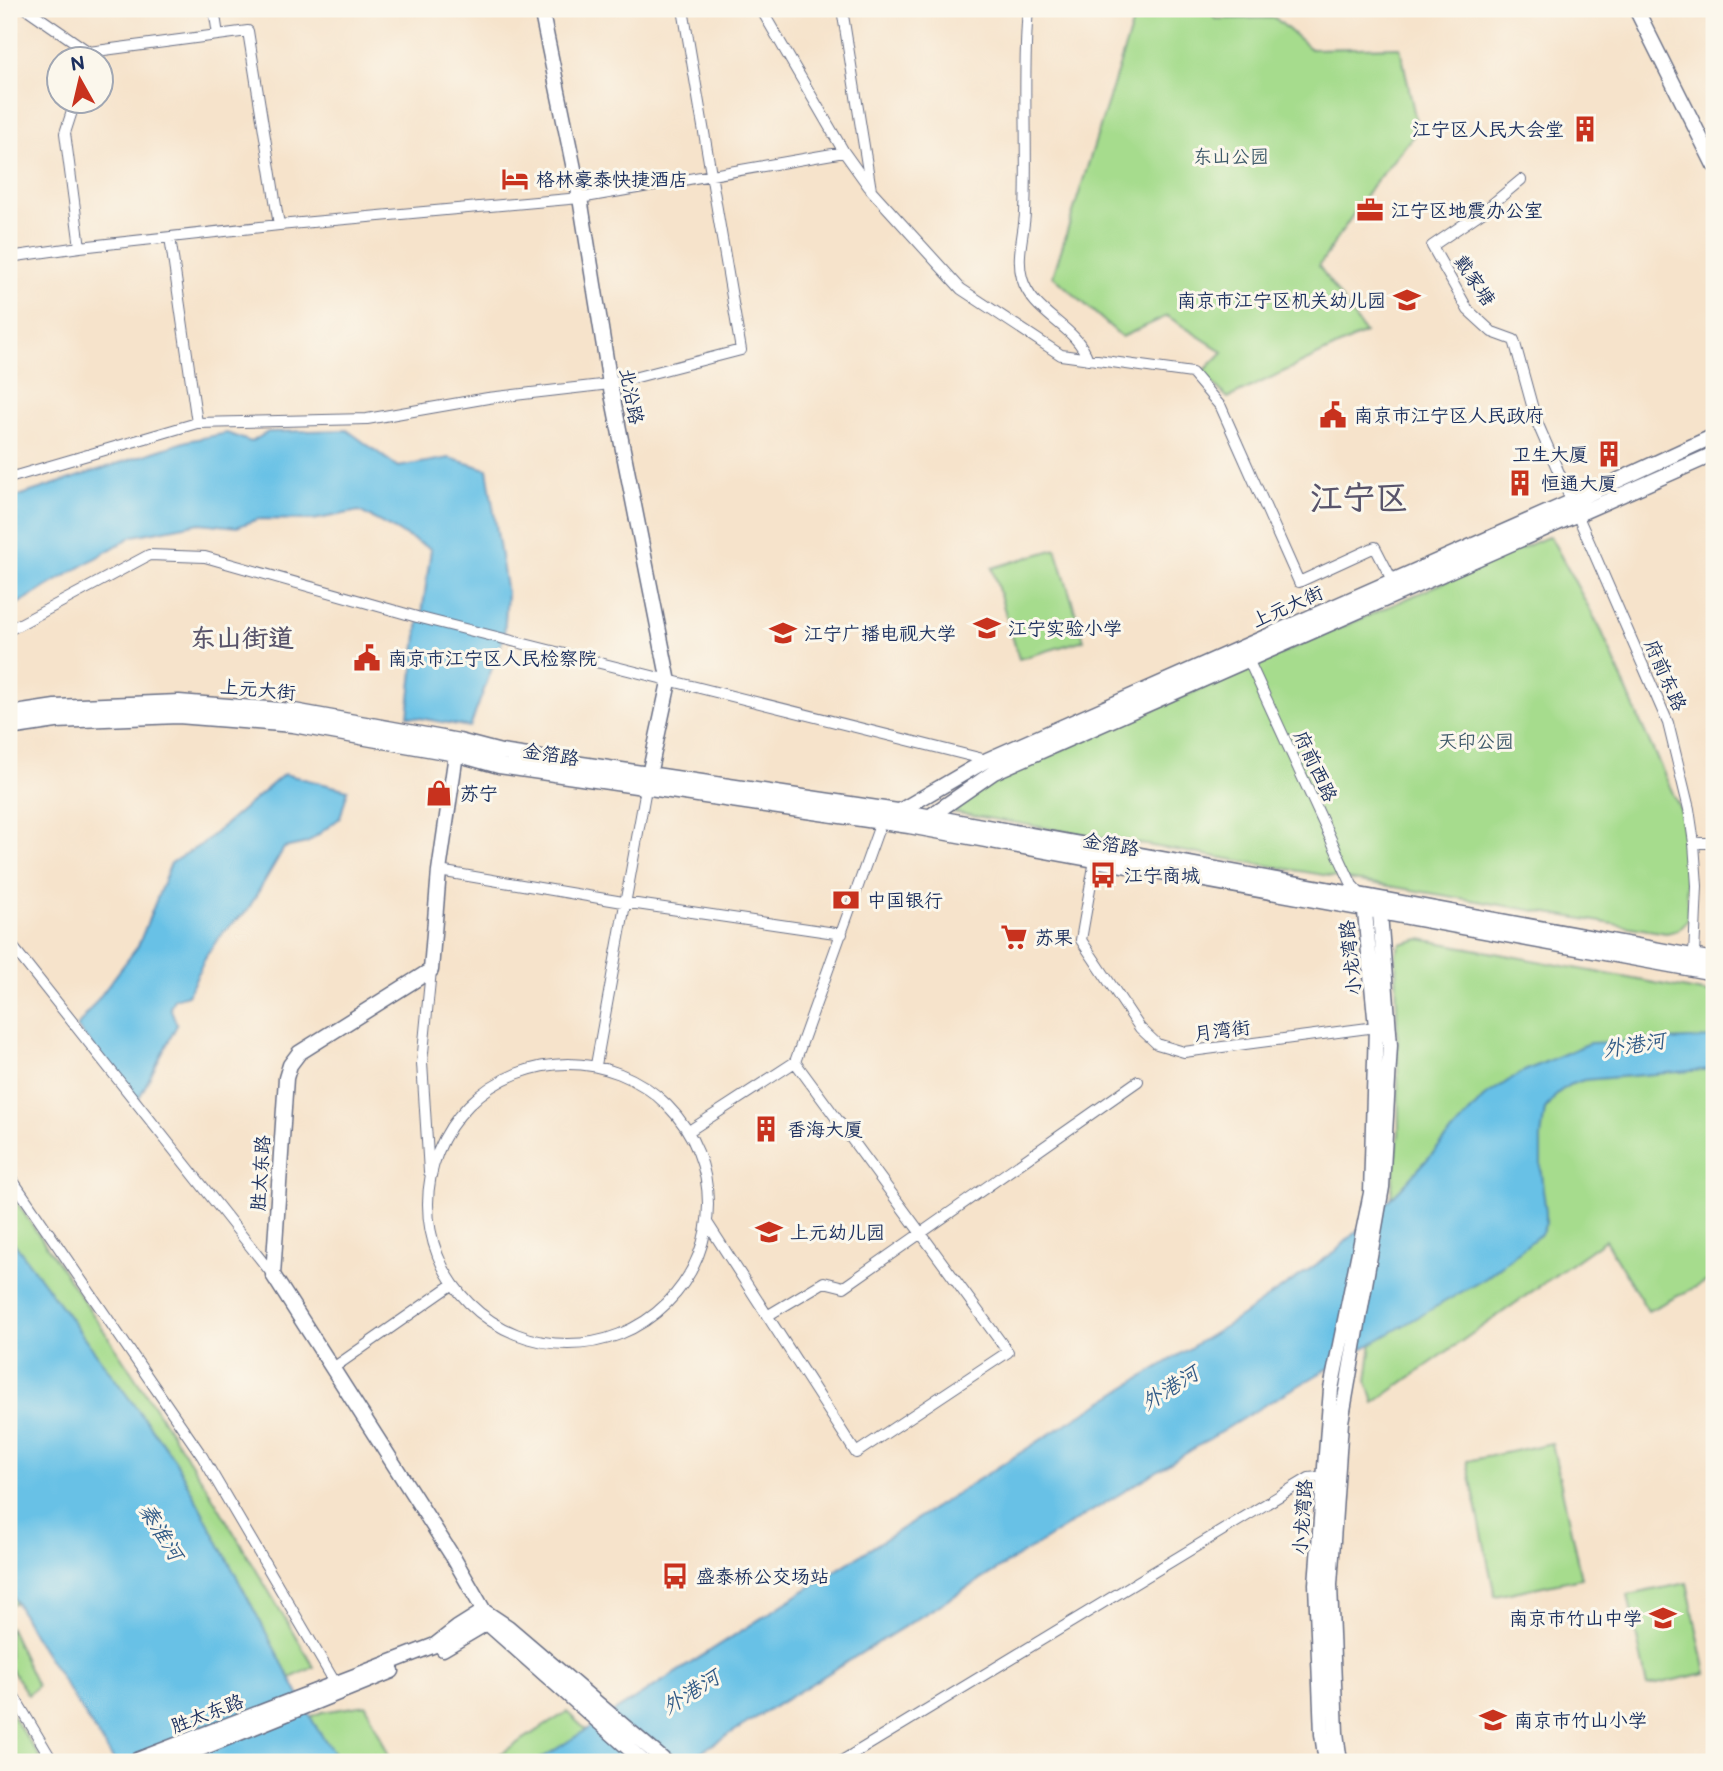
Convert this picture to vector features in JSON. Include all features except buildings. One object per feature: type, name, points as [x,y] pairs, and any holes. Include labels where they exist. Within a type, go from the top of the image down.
[{"type":"main road","name":"北沿路","points":[[541,9],[580,198],[610,384],[669,682],[647,782]]},
{"type":"main road","points":[[1636,9],[1714,165]]},
{"type":"main road","name":"上元大街","points":[[881,822],[987,760],[1714,436]]},
{"type":"main road","name":"上元大街","points":[[909,826],[931,817],[994,772],[1714,454]]},
{"type":"main road","name":"上元大街","points":[[9,714],[55,707],[179,702],[294,711],[459,741],[500,759]]},
{"type":"main road","name":"上元大街","points":[[9,728],[56,721],[178,716],[293,725],[456,754],[500,759]]},
{"type":"main road","points":[[431,970],[439,871],[456,754]]},
{"type":"main road","name":"金箔路","points":[[500,759],[909,826],[1369,907],[1714,960]]},
{"type":"main road","name":"金箔路","points":[[647,782],[900,811],[1714,974]]},
{"type":"main road","name":"小龙湾路","points":[[1369,907],[1376,1027],[1376,1190]]},
{"type":"main road","name":"小龙湾路","points":[[1340,1762],[1336,1733],[1330,1585],[1334,1422],[1331,1389],[1376,1190],[1390,1045],[1369,907]]},
{"type":"main road","name":"胜太东路","points":[[273,1275],[286,1078],[290,1065],[299,1053],[431,970]]},
{"type":"main road","points":[[273,1275],[486,1617],[583,1700],[666,1762]]},
{"type":"main road","name":"小龙湾路","points":[[1326,1762],[1322,1734],[1316,1584],[1331,1476]]},
{"type":"main road","name":"胜太东路","points":[[132,1762],[436,1653],[486,1617]]},
{"type":"main road","name":"胜太东路","points":[[168,1762],[333,1690]]},
{"type":"main road","points":[[583,1700],[644,1762]]},
{"type":"street","points":[[27,9],[75,46]]},
{"type":"street","points":[[214,9],[218,35]]},
{"type":"street","points":[[9,478],[197,423],[367,419],[488,398],[610,384],[741,350],[683,9]]},
{"type":"street","points":[[761,9],[844,152],[871,190],[961,289],[1061,355],[1192,373],[1221,407],[1300,582],[1375,547],[1392,580]]},
{"type":"street","points":[[842,9],[871,190]]},
{"type":"street","points":[[1028,9],[1025,38],[1025,216],[1020,250],[1022,278],[1036,304],[1084,346],[1088,360]]},
{"type":"street","points":[[116,51],[248,31],[279,225]]},
{"type":"street","points":[[70,116],[65,133],[79,247]]},
{"type":"street","points":[[9,257],[279,225],[580,198],[844,152]]},
{"type":"street","name":"戴家塘","points":[[1521,180],[1432,246],[1468,310],[1492,331],[1514,340],[1536,420],[1571,502]]},
{"type":"street","points":[[170,237],[197,423]]},
{"type":"street","name":"府前东路","points":[[1571,502],[1668,723],[1689,809],[1694,843],[1697,886],[1694,956]]},
{"type":"street","points":[[9,630],[149,555],[205,557],[417,617],[987,760]]},
{"type":"street","name":"府前西路","points":[[1242,647],[1352,885],[1369,907]]},
{"type":"street","points":[[596,1065],[623,902],[647,782]]},
{"type":"street","points":[[689,1131],[795,1062],[881,822]]},
{"type":"street","points":[[1694,843],[1714,844]]},
{"type":"street","name":"月湾街","points":[[1095,860],[1081,940],[1140,1028],[1157,1044],[1184,1052],[1376,1027]]},
{"type":"street","points":[[439,871],[623,902],[842,934]]},
{"type":"street","points":[[9,942],[273,1275]]},
{"type":"street","points":[[429,1176],[442,1140],[469,1103],[506,1077],[550,1064],[596,1065],[629,1076],[658,1095],[689,1131],[700,1152],[709,1188],[708,1224],[694,1270],[664,1308],[624,1334],[577,1345],[529,1340],[486,1319],[452,1285],[434,1251],[427,1214],[429,1176],[422,1063],[431,970]]},
{"type":"street","points":[[708,1224],[856,1453],[1008,1352],[795,1062]]},
{"type":"street","points":[[767,1316],[824,1282],[844,1287],[1138,1081]]},
{"type":"street","points":[[9,1175],[202,1456],[333,1690]]},
{"type":"street","points":[[333,1368],[452,1285]]},
{"type":"street","points":[[840,1762],[1309,1478],[1331,1476]]},
{"type":"street","points":[[9,1688],[52,1762]]},
{"type":"green space","name":"东山公园","points":[[1137,9],[1210,9],[1215,19],[1275,18],[1311,49],[1400,47],[1418,130],[1372,186],[1319,266],[1365,333],[1228,398],[1202,373],[1223,352],[1167,316],[1122,337],[1053,276]]},
{"type":"green space","name":"天印公园","points":[[1550,536],[1602,632],[1682,813],[1688,918],[1676,930],[1666,933],[951,812],[997,778]]},
{"type":"green space","points":[[1056,549],[1084,640],[1019,659],[992,568]]},
{"type":"green space","points":[[1420,939],[1714,994],[1714,1278],[1648,1311],[1605,1240],[1374,1403],[1367,1381],[1399,1133],[1396,953],[1400,944]]},
{"type":"green space","points":[[9,1191],[206,1486],[314,1667],[282,1682],[211,1559],[9,1605]]},
{"type":"green space","points":[[1552,1443],[1581,1578],[1495,1596],[1467,1461]]},
{"type":"green space","points":[[1687,1583],[1706,1673],[1647,1686],[1628,1595]]},
{"type":"green space","points":[[9,1626],[37,1686],[28,1695],[9,1666]]},
{"type":"green space","points":[[366,1705],[392,1762],[199,1762],[322,1712]]},
{"type":"green space","points":[[9,1711],[43,1762],[9,1762]]},
{"type":"green space","points":[[567,1712],[620,1762],[487,1762]]},
{"type":"water","points":[[347,430],[398,467],[449,458],[487,469],[507,594],[504,636],[470,727],[408,716],[418,627],[431,549],[359,511],[313,520],[258,519],[237,527],[200,523],[133,536],[9,609],[9,499],[187,441],[227,433],[251,442],[268,432]]},
{"type":"water","points":[[284,774],[348,790],[340,818],[307,843],[284,848],[247,911],[224,931],[207,954],[188,995],[174,999],[170,1007],[177,1025],[137,1102],[77,1027],[138,946],[171,863],[202,844]]},
{"type":"water","name":"外港河","points":[[1714,1038],[1714,1069],[1584,1080],[1569,1085],[1558,1093],[1545,1109],[1541,1137],[1541,1174],[1546,1223],[1542,1233],[1486,1278],[1263,1406],[684,1762],[536,1762],[1056,1430],[1234,1321],[1336,1251],[1401,1188],[1485,1096],[1522,1072],[1590,1043]]},
{"type":"water","name":"秦淮河","points":[[9,1236],[175,1460],[316,1727],[340,1762],[115,1762],[33,1634],[9,1589]]},
{"type":"place","name":"江宁区人民大会堂","points":[[1585,129]]},
{"type":"place","name":"格林豪泰快捷酒店","points":[[515,179]]},
{"type":"place","name":"江宁区地震办公室","points":[[1370,210]]},
{"type":"place","name":"南京市江宁区机关幼儿园","points":[[1407,300]]},
{"type":"place","name":"南京市江宁区人民政府","points":[[1333,415]]},
{"type":"place","name":"卫生大厦","points":[[1609,454]]},
{"type":"place","name":"恒通大厦","points":[[1520,483]]},
{"type":"place","name":"江宁实验小学","points":[[987,628]]},
{"type":"place","name":"江宁广播电视大学","points":[[783,633]]},
{"type":"place","name":"南京市江宁区人民检察院","points":[[367,658]]},
{"type":"place","name":"苏宁","points":[[439,793]]},
{"type":"place","name":"江宁商城","points":[[1103,875]]},
{"type":"place","name":"中国银行","points":[[846,900]]},
{"type":"place","name":"苏果","points":[[1014,937]]},
{"type":"place","name":"香海大厦","points":[[766,1129]]},
{"type":"place","name":"上元幼儿园","points":[[769,1232]]},
{"type":"place","name":"盛泰桥公交场站","points":[[675,1576]]},
{"type":"place","name":"南京市竹山中学","points":[[1663,1618]]},
{"type":"place","name":"南京市竹山小学","points":[[1493,1720]]},
{"type":"district","name":"江宁区","points":[[1359,497]]},
{"type":"district","name":"东山街道","points":[[242,638]]}]
